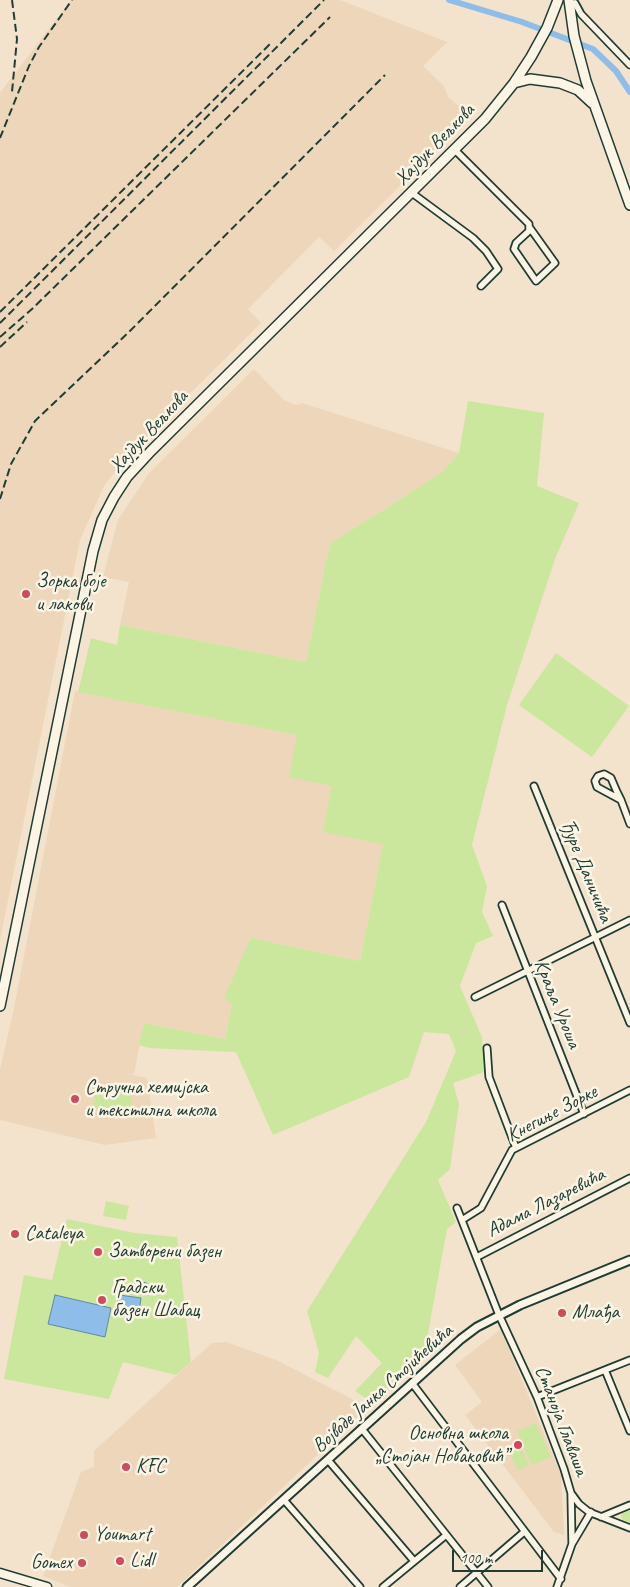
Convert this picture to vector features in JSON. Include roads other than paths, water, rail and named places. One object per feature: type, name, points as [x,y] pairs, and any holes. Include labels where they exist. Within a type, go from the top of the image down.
[{"type":"main road","name":"Хајдук Вељкова","points":[[0,1006],[90,564],[106,513],[127,477],[150,451],[412,193],[485,118],[514,84],[531,57],[558,0]]},
{"type":"main road","points":[[571,4],[574,36],[586,84],[630,205]]},
{"type":"main road","points":[[514,84],[530,79],[560,83],[578,90],[593,104]]},
{"type":"main road","points":[[0,1573],[47,1587]]},
{"type":"street","points":[[571,4],[630,66]]},
{"type":"street","points":[[455,150],[527,221],[530,228],[556,263],[536,281],[515,254],[514,249],[516,243],[530,228]]},
{"type":"street","points":[[412,193],[473,238],[486,251],[498,269],[480,286]]},
{"type":"street","points":[[621,800],[597,787],[595,781],[598,776],[604,774],[610,776],[621,800],[630,824]]},
{"type":"street","name":"Ђуре Даничића","points":[[534,786],[630,1023]]},
{"type":"street","name":"Краља Уроша","points":[[502,905],[584,1114]]},
{"type":"street","points":[[475,997],[630,920]]},
{"type":"street","points":[[487,1048],[489,1077],[516,1148]]},
{"type":"street","name":"Кнегиње Зорке","points":[[462,1220],[481,1208],[508,1154],[516,1148],[630,1090]]},
{"type":"street","name":"Адама Лазаревића","points":[[477,1257],[630,1178]]},
{"type":"street","name":"Станоја Главаша","points":[[457,1208],[499,1315],[537,1397],[571,1493],[572,1544]]},
{"type":"street","name":"Војводе Јанка Стојићевића","points":[[187,1587],[461,1339],[499,1315],[630,1260]]},
{"type":"street","points":[[537,1397],[630,1360]]},
{"type":"street","points":[[605,1370],[630,1431]]},
{"type":"street","points":[[412,1383],[561,1579]]},
{"type":"street","points":[[362,1429],[445,1536],[488,1587]]},
{"type":"street","points":[[328,1460],[414,1561]]},
{"type":"street","points":[[571,1493],[579,1504],[591,1512],[630,1528]]},
{"type":"street","points":[[284,1500],[360,1587]]},
{"type":"street","points":[[601,1516],[630,1505]]},
{"type":"street","points":[[558,1587],[572,1544],[591,1512]]},
{"type":"street","points":[[460,1587],[524,1532]]},
{"type":"street","points":[[383,1587],[445,1536]]},
{"type":"water","points":[[144,1282],[150,1288],[144,1294],[138,1288]]},
{"type":"water","points":[[55,1295],[111,1308],[105,1337],[48,1324]]},
{"type":"water","points":[[119,1295],[141,1298],[139,1312],[117,1308]]},
{"type":"waterway","points":[[449,0],[522,22],[593,49],[616,71],[630,92]]},
{"type":"railway","points":[[12,0],[17,39],[12,92]]},
{"type":"railway","points":[[0,138],[29,66],[39,47],[72,0]]},
{"type":"railway","points":[[0,323],[324,0]]},
{"type":"railway","points":[[0,337],[32,309],[330,17]]},
{"type":"railway","points":[[0,312],[270,44]]},
{"type":"railway","points":[[0,499],[11,464],[35,421],[129,332],[385,75]]},
{"type":"railway","points":[[0,347],[27,322]]},
{"type":"place","name":"Зорка боје и лакови","points":[[26,594]]},
{"type":"place","name":"Стручна хемијска и текстилна школа","points":[[75,1099]]},
{"type":"place","name":"Cataleya","points":[[15,1234]]},
{"type":"place","name":"Затворени базен","points":[[98,1252]]},
{"type":"place","name":"Градски базен Шабац","points":[[102,1300]]},
{"type":"place","name":"Млађа","points":[[562,1313]]},
{"type":"place","name":"Основна школа „Стојан Новаковић”","points":[[518,1445]]},
{"type":"place","name":"KFC","points":[[126,1467]]},
{"type":"place","name":"Youmart","points":[[84,1535]]},
{"type":"place","name":"Lidl","points":[[120,1561]]},
{"type":"place","name":"Gomex","points":[[82,1563]]}]
